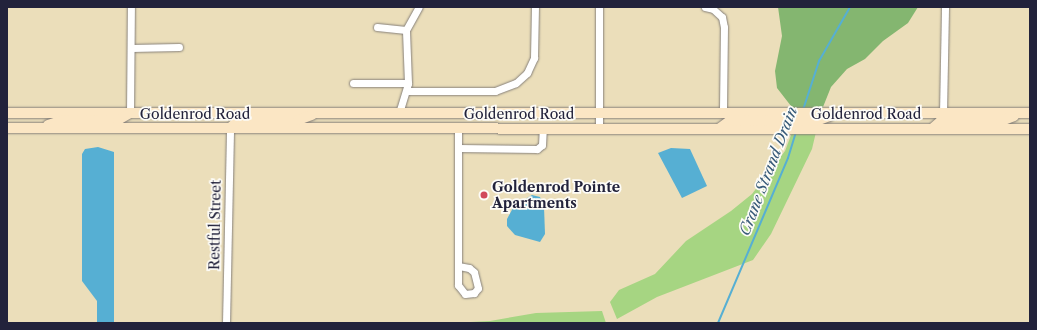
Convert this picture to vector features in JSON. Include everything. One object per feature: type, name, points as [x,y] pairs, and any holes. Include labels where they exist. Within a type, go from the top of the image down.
[{"type":"main road","points":[[230,128],[239,120],[298,120],[322,112]]},
{"type":"main road","name":"Goldenrod Road","points":[[7,113],[723,113],[776,121],[812,121],[838,113],[1026,113]]},
{"type":"main road","points":[[37,128],[60,121],[118,120],[130,113]]},
{"type":"main road","points":[[311,128],[328,122],[389,122],[399,113]]},
{"type":"main road","points":[[624,128],[710,121],[723,113]]},
{"type":"main road","points":[[933,128],[942,121],[1002,121],[1026,113]]},
{"type":"main road","name":"Goldenrod Road","points":[[7,128],[720,128],[776,121],[812,121],[933,128],[1030,129]]},
{"type":"street","points":[[130,113],[131,7]]},
{"type":"street","points":[[399,113],[408,84],[406,30],[419,7]]},
{"type":"street","points":[[407,91],[495,91],[516,83],[527,73],[534,58],[535,7]]},
{"type":"street","points":[[599,7],[599,128]]},
{"type":"street","points":[[705,7],[713,9],[722,17],[724,27],[723,113]]},
{"type":"street","points":[[944,113],[945,7]]},
{"type":"street","points":[[377,27],[406,30]]},
{"type":"street","points":[[131,48],[179,47]]},
{"type":"street","points":[[352,83],[408,84]]},
{"type":"street","name":"Restful Street","points":[[226,323],[230,128]]},
{"type":"street","points":[[458,128],[459,266]]},
{"type":"street","points":[[458,148],[537,150],[542,145],[542,128]]},
{"type":"green space","points":[[778,7],[918,7],[908,23],[883,41],[865,59],[847,69],[831,87],[819,117],[798,115],[777,88],[775,71],[782,36]]},
{"type":"green space","points":[[793,130],[816,132],[812,149],[771,234],[753,260],[657,297],[617,319],[610,302],[619,290],[655,274],[686,241],[731,211],[752,194],[785,151]]},
{"type":"green space","points":[[602,311],[606,323],[451,323],[490,321],[536,313]]},
{"type":"water","points":[[98,147],[114,152],[114,323],[97,323],[97,301],[82,281],[82,154],[85,149]]},
{"type":"water","points":[[671,148],[690,149],[707,186],[682,198],[658,153]]},
{"type":"water","points":[[532,195],[540,197],[544,207],[545,234],[540,242],[515,235],[507,226],[507,219],[514,206]]},
{"type":"waterway","name":"Crane Strand Drain","points":[[803,110],[819,61],[850,7]]},
{"type":"waterway","name":"Crane Strand Drain","points":[[718,323],[788,158],[796,132]]},
{"type":"place","name":"Goldenrod Pointe Apartments","points":[[484,195]]}]
